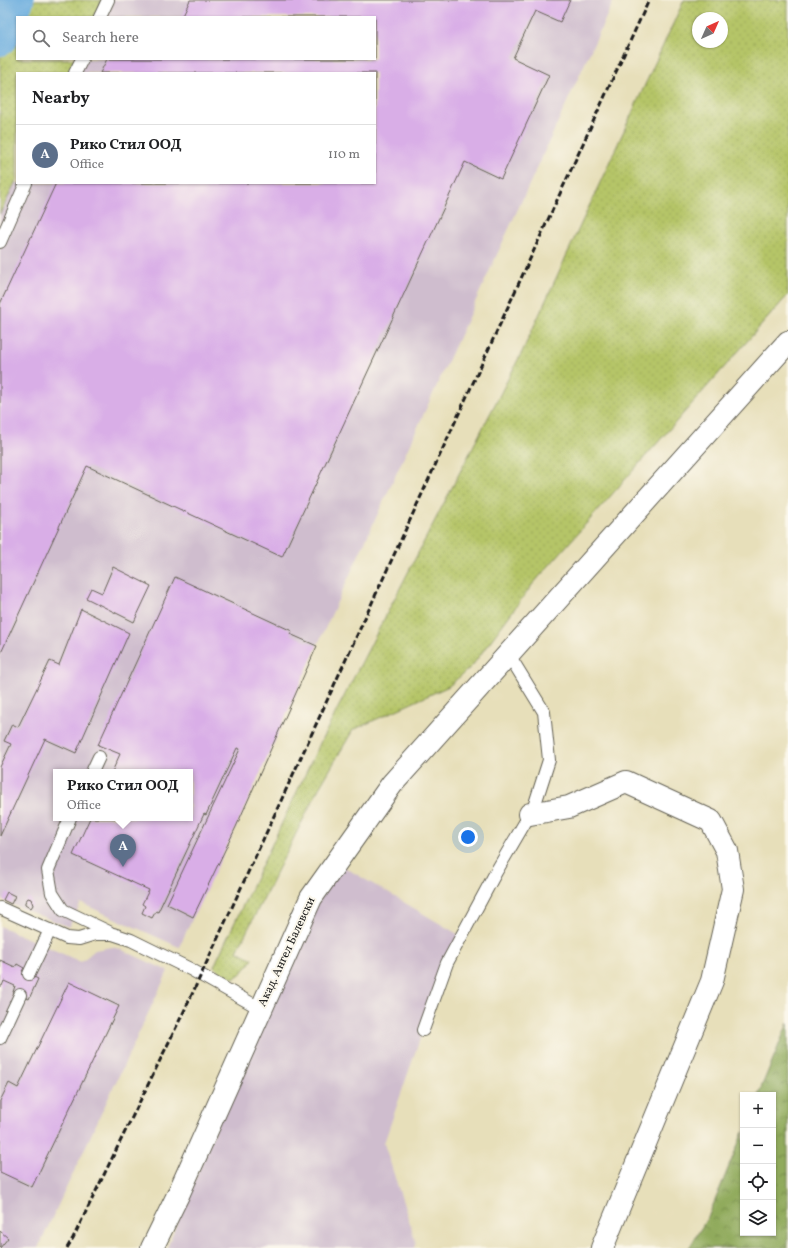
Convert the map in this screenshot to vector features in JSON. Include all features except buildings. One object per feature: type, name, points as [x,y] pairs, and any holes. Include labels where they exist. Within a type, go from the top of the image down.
[{"type":"street","name":"Акад. Ангел Балевски","points":[[152,1248],[178,1195],[311,898],[392,784],[788,342]]},
{"type":"street","points":[[530,814],[569,807],[626,782],[711,821],[727,851],[733,889],[712,981],[602,1248]]},
{"type":"lane","points":[[100,16],[108,0]]},
{"type":"lane","points":[[76,72],[82,60]]},
{"type":"lane","points":[[0,242],[26,184]]},
{"type":"lane","points":[[423,1030],[447,963],[496,872],[534,807],[549,760],[544,712],[509,655]]},
{"type":"lane","points":[[93,769],[99,757]]},
{"type":"lane","points":[[69,821],[48,870],[52,893],[63,910],[113,934],[154,950],[261,1009]]},
{"type":"lane","points":[[0,908],[67,938],[79,939],[95,934],[113,934]]},
{"type":"lane","points":[[29,974],[50,930]]},
{"type":"lane","points":[[0,1038],[20,995]]},
{"type":"shaded area","points":[[95,0],[614,0],[317,646],[236,827],[179,947],[81,903],[69,927],[11,904],[0,898],[0,199],[16,167],[16,184],[376,184],[376,72],[62,72],[68,60],[376,60],[376,16],[87,16]]},
{"type":"shaded area","points":[[339,864],[461,936],[423,1030],[384,1143],[416,1243],[415,1248],[167,1248],[279,972]]},
{"type":"shaded area","points":[[0,926],[81,962],[95,950],[112,947],[120,949],[168,971],[38,1248],[0,1248]]},
{"type":"green space","points":[[0,0],[102,0],[94,16],[16,16],[16,60],[74,60],[68,72],[16,72],[16,181],[0,214]]},
{"type":"green space","points":[[684,0],[788,0],[788,295],[532,585],[472,666],[449,686],[353,730],[318,790],[237,951],[253,959],[244,971],[235,977],[230,978],[225,976],[214,966],[322,739],[523,350]]},
{"type":"green space","points":[[788,1023],[788,1248],[689,1248],[709,1215],[740,1139],[740,1236],[776,1236],[776,1092],[759,1092]]},
{"type":"waterway","points":[[0,38],[16,0]]},
{"type":"railway","points":[[67,1248],[188,1003],[649,0]]},
{"type":"place","name":"Рико Стил ООД","points":[[123,867]]}]
